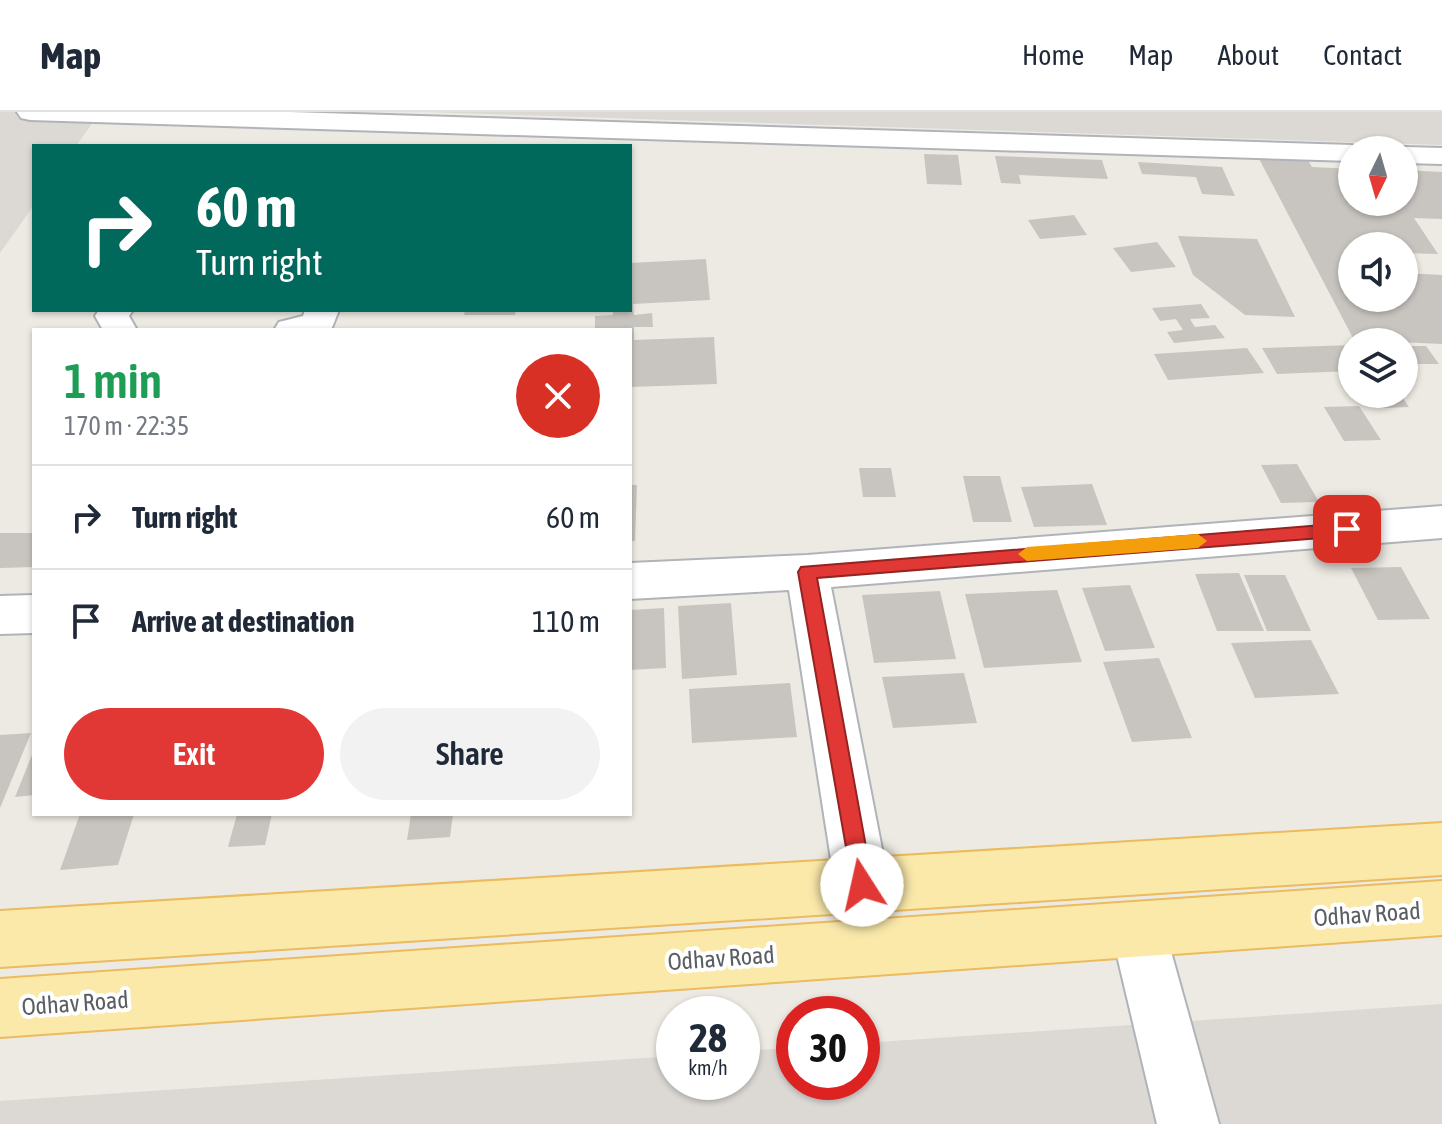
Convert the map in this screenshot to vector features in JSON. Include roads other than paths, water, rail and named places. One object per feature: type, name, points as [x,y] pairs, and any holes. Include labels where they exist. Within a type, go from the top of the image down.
[{"type":"main road","points":[[0,939],[1442,849]]},
{"type":"main road","name":"Odhav Road","points":[[0,1008],[1442,908]]},
{"type":"street","points":[[30,112],[235,115],[388,134],[501,118],[787,123],[1076,132],[1338,152]]},
{"type":"street","points":[[216,144],[235,115]]},
{"type":"street","points":[[1418,155],[1442,156]]},
{"type":"street","points":[[299,328],[318,323],[321,312]]},
{"type":"street","points":[[632,581],[807,572],[1442,522]]},
{"type":"street","points":[[807,572],[862,885]]},
{"type":"street","points":[[0,615],[32,614]]},
{"type":"street","points":[[1138,930],[1188,1124]]}]
